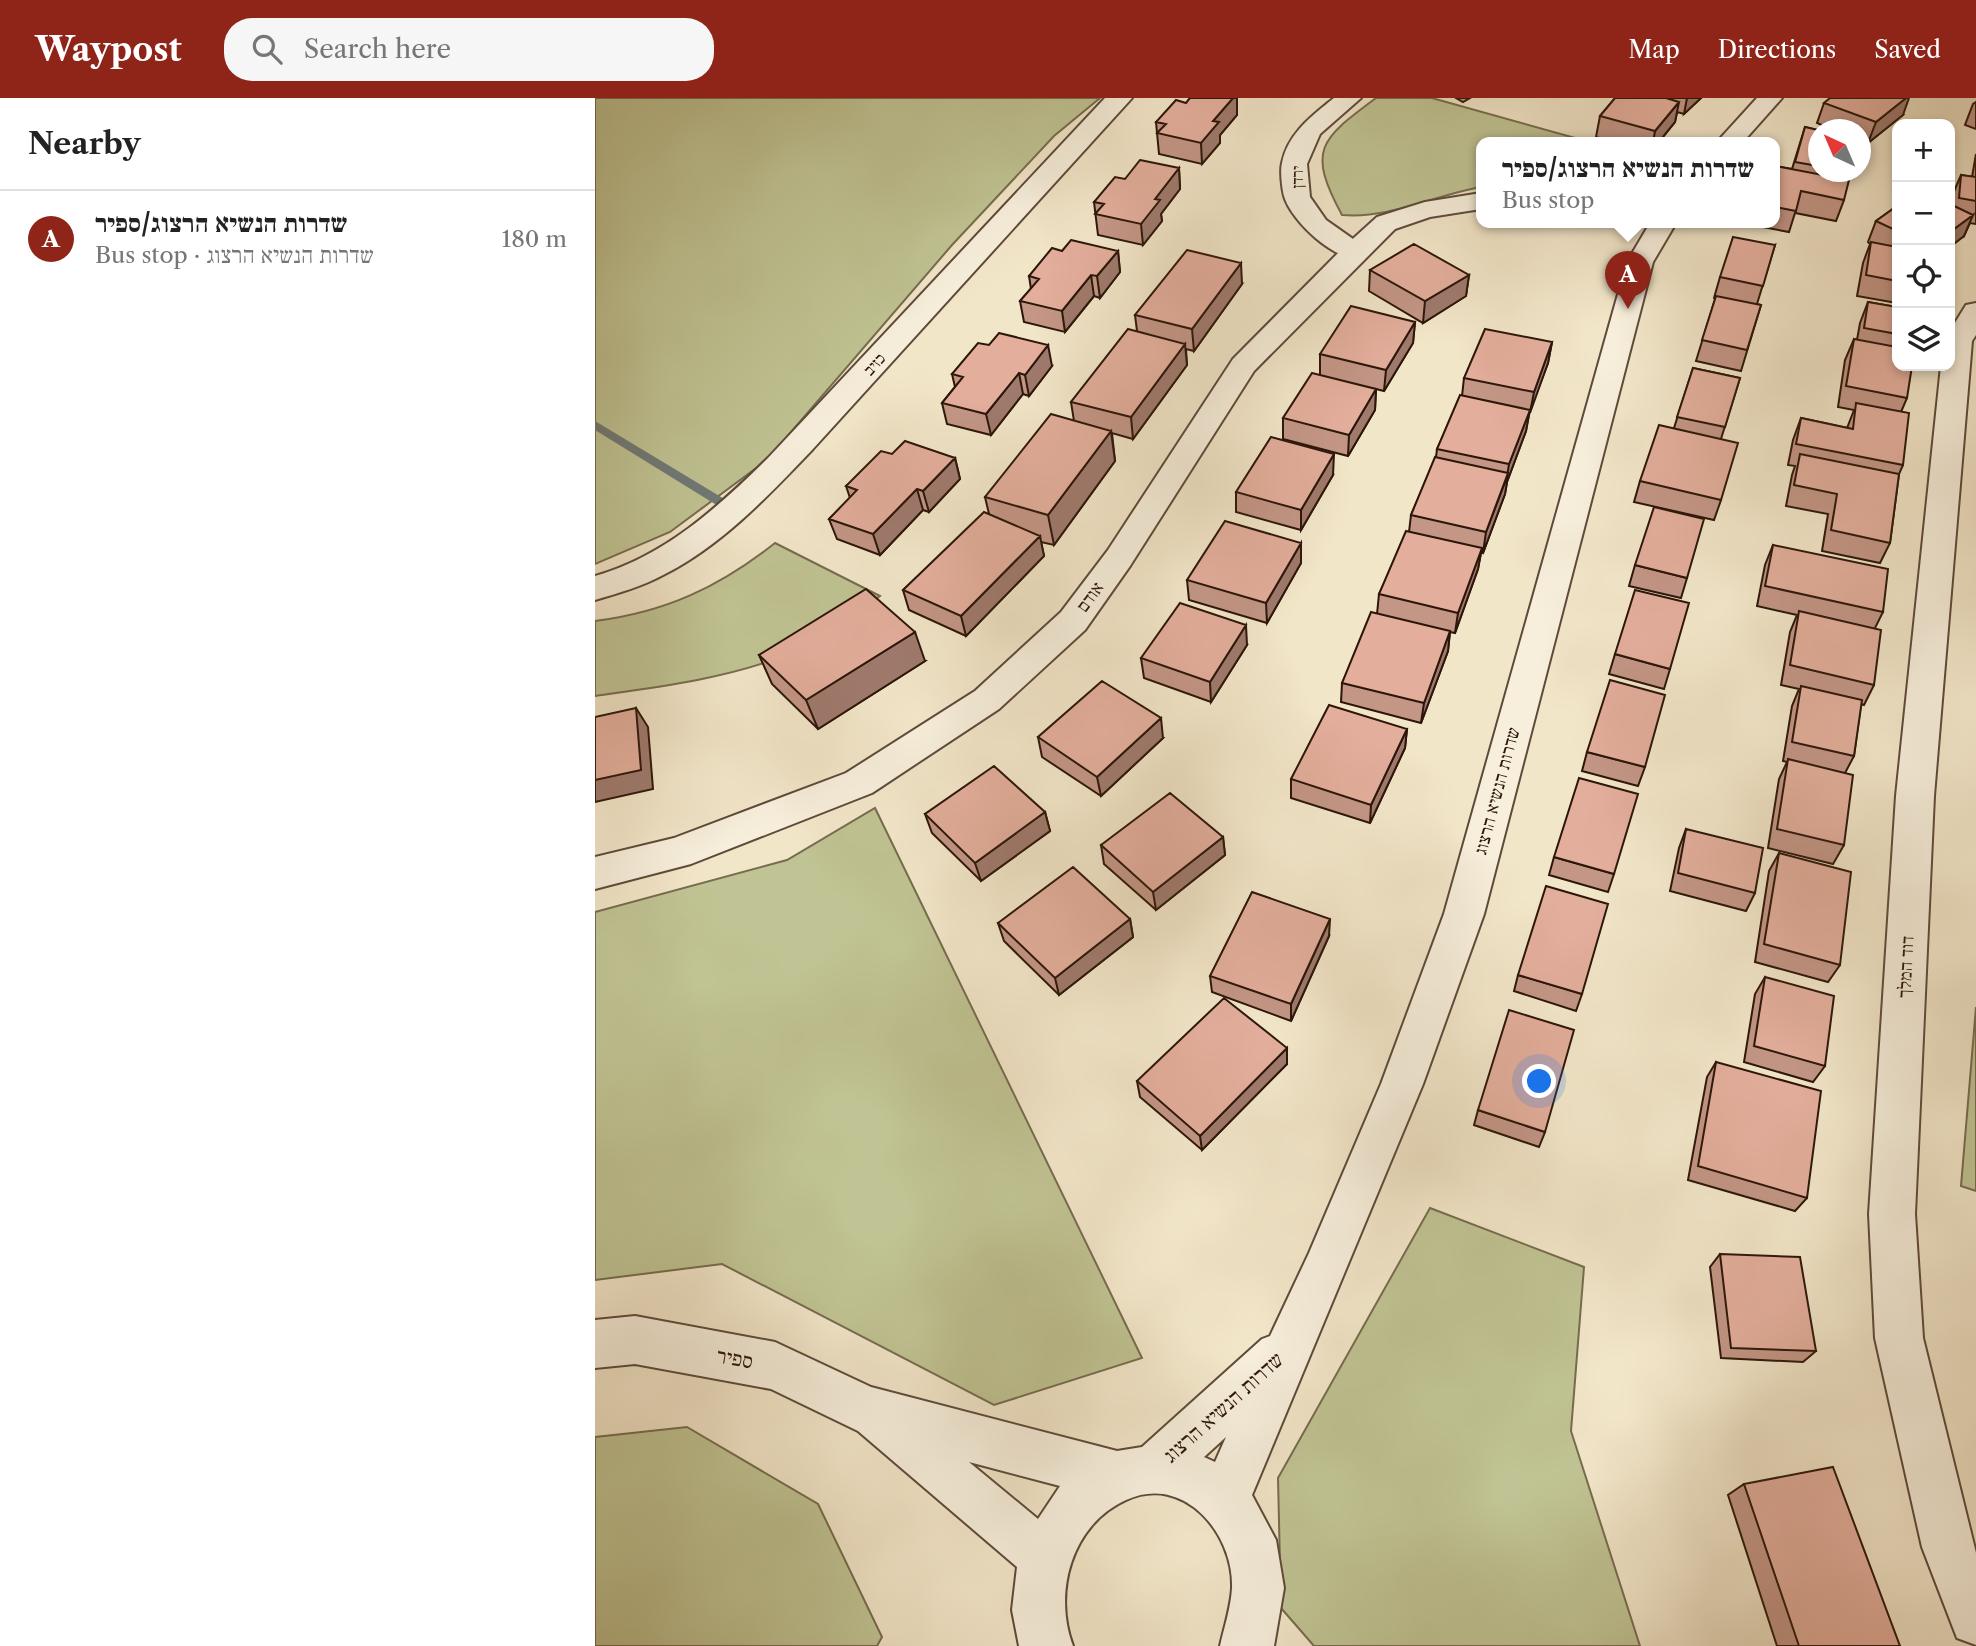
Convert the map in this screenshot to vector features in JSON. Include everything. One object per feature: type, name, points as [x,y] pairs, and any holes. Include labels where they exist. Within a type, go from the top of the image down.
[{"type":"street","name":"כזיב","points":[[595,588],[610,585],[663,562],[708,531],[755,489],[801,443],[1107,108],[1120,98]]},
{"type":"street","name":"ירדן","points":[[1349,98],[1309,130],[1294,164],[1297,197],[1317,226],[1355,252]]},
{"type":"street","points":[[1734,137],[1770,98]]},
{"type":"street","name":"אודם","points":[[595,873],[678,853],[859,783],[986,700],[1073,621],[1119,558],[1243,365],[1386,223],[1425,210],[1476,202]]},
{"type":"street","name":"שדרות הנשיא הרצוג","points":[[1226,1497],[1402,1084],[1464,914],[1640,261],[1660,228]]},
{"type":"street","name":"דוד המלך","points":[[1976,311],[1958,341],[1915,796],[1892,1214],[1899,1338],[1948,1547],[1976,1619]]},
{"type":"street","name":"ספיר","points":[[595,1344],[635,1340],[775,1366],[866,1410],[1136,1472],[1193,1475],[1226,1497]]},
{"type":"street","name":"שדרות הנשיא הרצוג","points":[[1045,1645],[1038,1600],[1045,1558],[1057,1530],[1073,1507],[1094,1489],[1136,1472],[1291,1345]]},
{"type":"street","name":"ספיר","points":[[866,1410],[1045,1558]]},
{"type":"street","points":[[1226,1497],[1244,1522],[1256,1552],[1260,1586],[1256,1638]]},
{"type":"green space","points":[[595,98],[1100,98],[1054,136],[952,245],[767,460],[670,532],[595,564]]},
{"type":"green space","points":[[1376,98],[1432,98],[1572,137],[1476,137],[1476,188],[1395,210],[1342,215],[1324,175],[1322,160],[1325,147],[1342,124]]},
{"type":"green space","points":[[775,543],[880,596],[822,637],[784,656],[738,671],[595,696],[595,621],[645,611],[691,595],[754,559]]},
{"type":"green space","points":[[875,808],[1142,1358],[994,1405],[722,1264],[595,1280],[595,912],[787,860]]},
{"type":"green space","points":[[1976,1007],[1976,1191],[1961,1186]]},
{"type":"green space","points":[[1430,1208],[1584,1267],[1571,1431],[1640,1646],[1314,1646],[1281,1608],[1278,1478]]},
{"type":"green space","points":[[687,1427],[818,1504],[882,1637],[877,1646],[595,1646],[595,1437]]},
{"type":"building","points":[[1190,98],[1233,98],[1213,121],[1219,122],[1201,143],[1157,133],[1166,124],[1156,122],[1176,100],[1186,103]]},
{"type":"building","points":[[1615,98],[1666,98],[1679,102],[1655,131],[1600,116]]},
{"type":"building","points":[[1830,98],[1906,98],[1876,122],[1824,103]]},
{"type":"building","points":[[1805,127],[1808,128],[1808,164],[1795,162]]},
{"type":"building","points":[[1140,160],[1179,168],[1155,199],[1160,200],[1141,224],[1095,214],[1104,204],[1094,202],[1115,177],[1125,179]]},
{"type":"building","points":[[1780,167],[1808,172],[1808,182],[1848,182],[1844,200],[1801,191],[1796,211],[1780,208]]},
{"type":"building","points":[[1961,175],[1976,177],[1976,201],[1959,198]]},
{"type":"building","points":[[1955,206],[1973,215],[1955,228]]},
{"type":"building","points":[[1892,210],[1892,229],[1876,221]]},
{"type":"building","points":[[1733,237],[1775,245],[1763,286],[1720,277]]},
{"type":"building","points":[[1071,240],[1118,251],[1097,276],[1091,275],[1062,311],[1020,301],[1039,279],[1029,276],[1052,248],[1062,251]]},
{"type":"building","points":[[1871,242],[1892,246],[1892,280],[1866,275]]},
{"type":"building","points":[[1414,244],[1469,275],[1425,301],[1370,270]]},
{"type":"building","points":[[1187,250],[1241,263],[1192,329],[1135,315]]},
{"type":"building","points":[[1716,296],[1761,305],[1747,350],[1702,340]]},
{"type":"building","points":[[1868,302],[1892,306],[1892,333],[1864,328]]},
{"type":"building","points":[[1351,306],[1415,322],[1386,370],[1320,354]]},
{"type":"building","points":[[1128,329],[1185,344],[1131,417],[1071,402]]},
{"type":"building","points":[[1485,329],[1552,342],[1534,392],[1464,378]]},
{"type":"building","points":[[999,333],[1048,345],[1025,375],[1019,373],[986,414],[942,403],[963,377],[952,374],[978,343],[989,345]]},
{"type":"building","points":[[1854,339],[1892,346],[1892,371],[1911,371],[1907,398],[1846,386]]},
{"type":"building","points":[[1693,368],[1740,378],[1725,427],[1677,417]]},
{"type":"building","points":[[1312,373],[1376,389],[1349,435],[1283,418]]},
{"type":"building","points":[[1460,395],[1530,410],[1509,464],[1437,449]]},
{"type":"building","points":[[1856,403],[1909,413],[1903,465],[1796,444],[1801,418],[1853,429]]},
{"type":"building","points":[[1051,414],[1111,431],[1048,515],[985,497]]},
{"type":"building","points":[[1659,425],[1738,443],[1721,500],[1640,481]]},
{"type":"building","points":[[1271,437],[1334,454],[1301,510],[1236,492]]},
{"type":"building","points":[[905,441],[955,458],[923,491],[917,489],[873,534],[829,519],[857,490],[846,486],[881,451],[892,454]]},
{"type":"building","points":[[1800,454],[1899,474],[1890,543],[1831,530],[1837,494],[1794,485]]},
{"type":"building","points":[[1435,457],[1508,473],[1486,532],[1411,515]]},
{"type":"building","points":[[1654,507],[1704,519],[1687,578],[1635,565]]},
{"type":"building","points":[[984,512],[1040,536],[961,616],[903,590]]},
{"type":"building","points":[[1225,521],[1301,543],[1266,603],[1187,580]]},
{"type":"building","points":[[1406,531],[1482,548],[1458,613],[1379,594]]},
{"type":"building","points":[[1773,545],[1888,569],[1883,612],[1765,586]]},
{"type":"building","points":[[866,589],[915,632],[806,700],[759,655]]},
{"type":"building","points":[[1635,590],[1689,603],[1670,669],[1615,654]]},
{"type":"building","points":[[1180,603],[1246,625],[1210,682],[1141,658]]},
{"type":"building","points":[[1799,611],[1881,630],[1874,685],[1790,665]]},
{"type":"building","points":[[1371,612],[1450,631],[1424,703],[1342,683]]},
{"type":"building","points":[[1610,680],[1665,695],[1645,767],[1587,752]]},
{"type":"building","points":[[1102,681],[1161,718],[1097,777],[1038,737]]},
{"type":"building","points":[[1801,686],[1862,700],[1854,756],[1792,742]]},
{"type":"building","points":[[1329,705],[1407,729],[1371,805],[1291,779]]},
{"type":"building","points":[[636,708],[641,770],[595,780],[595,717]]},
{"type":"building","points":[[1788,759],[1853,775],[1844,845],[1777,829]]},
{"type":"building","points":[[994,766],[1045,812],[975,863],[925,814]]},
{"type":"building","points":[[1579,778],[1638,794],[1614,874],[1554,857]]},
{"type":"building","points":[[1170,793],[1223,837],[1153,892],[1101,845]]},
{"type":"building","points":[[1686,829],[1763,848],[1755,893],[1678,873]]},
{"type":"building","points":[[1779,853],[1851,872],[1840,965],[1764,944]]},
{"type":"building","points":[[1073,867],[1130,919],[1055,978],[998,923]]},
{"type":"building","points":[[1546,886],[1608,904],[1582,994],[1518,975]]},
{"type":"building","points":[[1252,892],[1330,919],[1291,1004],[1210,976]]},
{"type":"building","points":[[1765,977],[1834,996],[1825,1066],[1754,1046]]},
{"type":"building","points":[[1224,998],[1287,1048],[1200,1136],[1137,1081]]},
{"type":"building","points":[[1509,1010],[1574,1030],[1545,1132],[1478,1110]]},
{"type":"building","points":[[1716,1062],[1821,1091],[1807,1198],[1698,1166]]},
{"type":"building","points":[[1720,1254],[1800,1257],[1816,1351],[1731,1348]]},
{"type":"building","points":[[1833,1467],[1900,1646],[1799,1646],[1744,1484]]},
{"type":"waterway","points":[[595,425],[727,506]]},
{"type":"place","name":"שדרות הנשיא הרצוג/ספיר","points":[[1628,309]]}]
